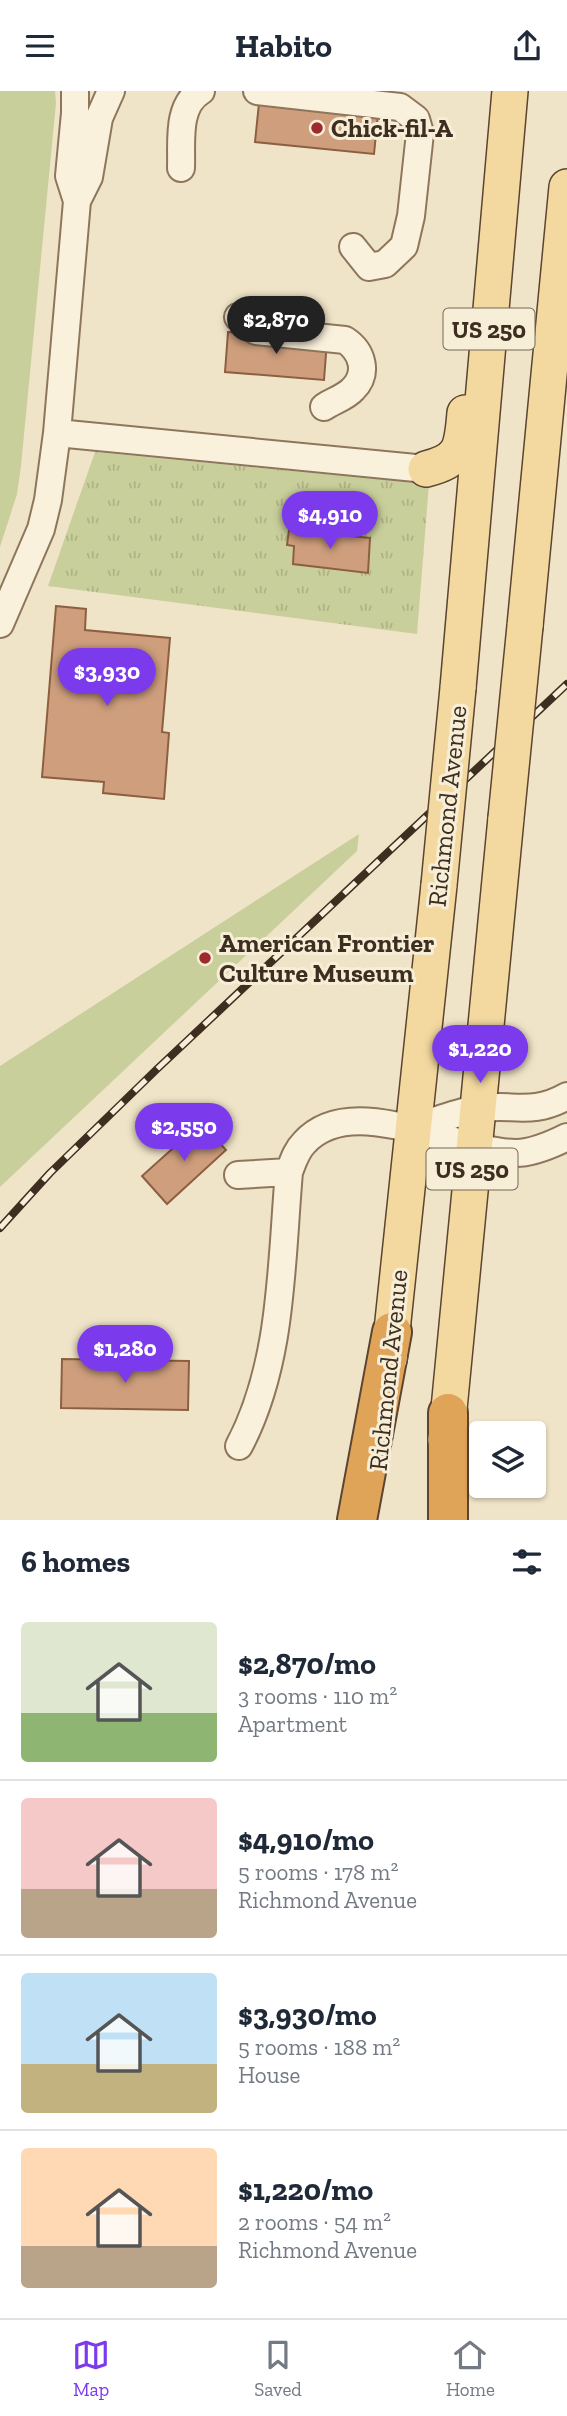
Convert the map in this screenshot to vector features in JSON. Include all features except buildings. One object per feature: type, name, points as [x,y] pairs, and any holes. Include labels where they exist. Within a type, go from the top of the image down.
[{"type":"highway","points":[[357,1520],[392,1332]]},
{"type":"highway","points":[[448,1520],[449,1413]]},
{"type":"main road","name":"Richmond Avenue","points":[[373,1520],[458,688],[510,91]]},
{"type":"main road","name":"US 250","points":[[438,1520],[567,187]]},
{"type":"main road","points":[[426,469],[449,462],[462,439],[474,311],[494,279]]},
{"type":"main road","points":[[426,469],[457,496],[463,507],[470,538]]},
{"type":"street","points":[[75,91],[69,176],[77,201]]},
{"type":"street","points":[[0,624],[41,529],[48,500],[57,433],[77,201],[89,177],[99,118],[111,91]]},
{"type":"street","points":[[181,168],[183,114],[195,95],[201,91]]},
{"type":"street","points":[[257,91],[400,107],[416,119],[421,133],[411,216],[404,246],[385,264],[369,267],[353,247]]},
{"type":"street","points":[[238,317],[256,331],[345,340],[354,346],[362,361],[359,379],[354,388],[324,407]]},
{"type":"street","points":[[57,433],[426,469]]},
{"type":"street","points":[[412,1128],[477,1108],[531,1109],[553,1104],[567,1095]]},
{"type":"street","points":[[239,1446],[260,1398],[271,1355],[289,1172],[303,1143],[317,1131],[331,1125],[361,1122],[412,1128],[474,1147],[517,1154],[567,1137]]},
{"type":"street","points":[[238,1175],[289,1172]]},
{"type":"green space","points":[[0,91],[55,91],[56,103],[21,466],[17,494],[0,547]]},
{"type":"green space","points":[[95,452],[429,484],[417,634],[48,586]]},
{"type":"green space","name":"American Frontier Culture Museum","points":[[359,834],[357,851],[0,1187],[0,1066]]},
{"type":"railway","points":[[0,1228],[50,1173],[156,1070],[567,684]]},
{"type":"place","name":"Chick-fil-A","points":[[317,128]]},
{"type":"place","name":"American Frontier Culture Museum","points":[[205,958]]}]
